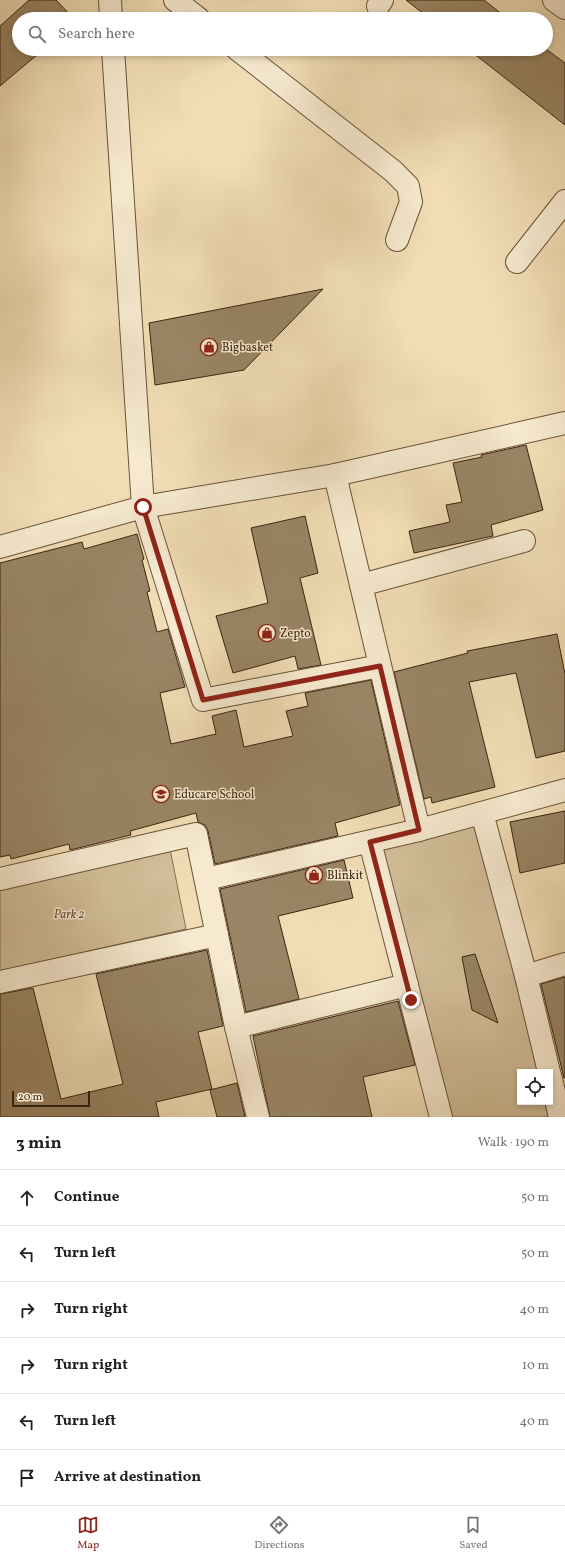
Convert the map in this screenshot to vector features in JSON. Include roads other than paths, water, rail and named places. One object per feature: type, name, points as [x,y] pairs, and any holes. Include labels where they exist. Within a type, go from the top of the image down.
[{"type":"street","points":[[110,0],[111,12]]},
{"type":"street","points":[[175,0],[190,12]]},
{"type":"street","points":[[554,0],[565,8]]},
{"type":"street","points":[[113,56],[143,507],[203,700],[380,666]]},
{"type":"street","points":[[246,56],[393,171],[408,186],[411,202],[397,240]]},
{"type":"street","points":[[517,262],[565,201]]},
{"type":"street","points":[[0,547],[143,507],[335,474],[565,423]]},
{"type":"street","points":[[335,474],[419,830]]},
{"type":"street","points":[[361,585],[524,541]]},
{"type":"street","points":[[206,879],[419,830],[565,790]]},
{"type":"street","points":[[482,813],[526,976],[548,1069]]},
{"type":"street","points":[[0,879],[196,834],[236,1027],[258,1117]]},
{"type":"street","points":[[370,842],[441,1117]]},
{"type":"street","points":[[0,982],[217,935]]},
{"type":"street","points":[[526,976],[565,964]]},
{"type":"street","points":[[236,1027],[407,985]]},
{"type":"street","points":[[553,1088],[560,1117]]},
{"type":"place","name":"Bigbasket","points":[[209,347]]},
{"type":"place","name":"Zepto","points":[[267,633]]},
{"type":"place","name":"Educare School","points":[[161,794]]},
{"type":"place","name":"Blinkit","points":[[314,875]]},
{"type":"park label","name":"Park 2","points":[[69,914]]}]
